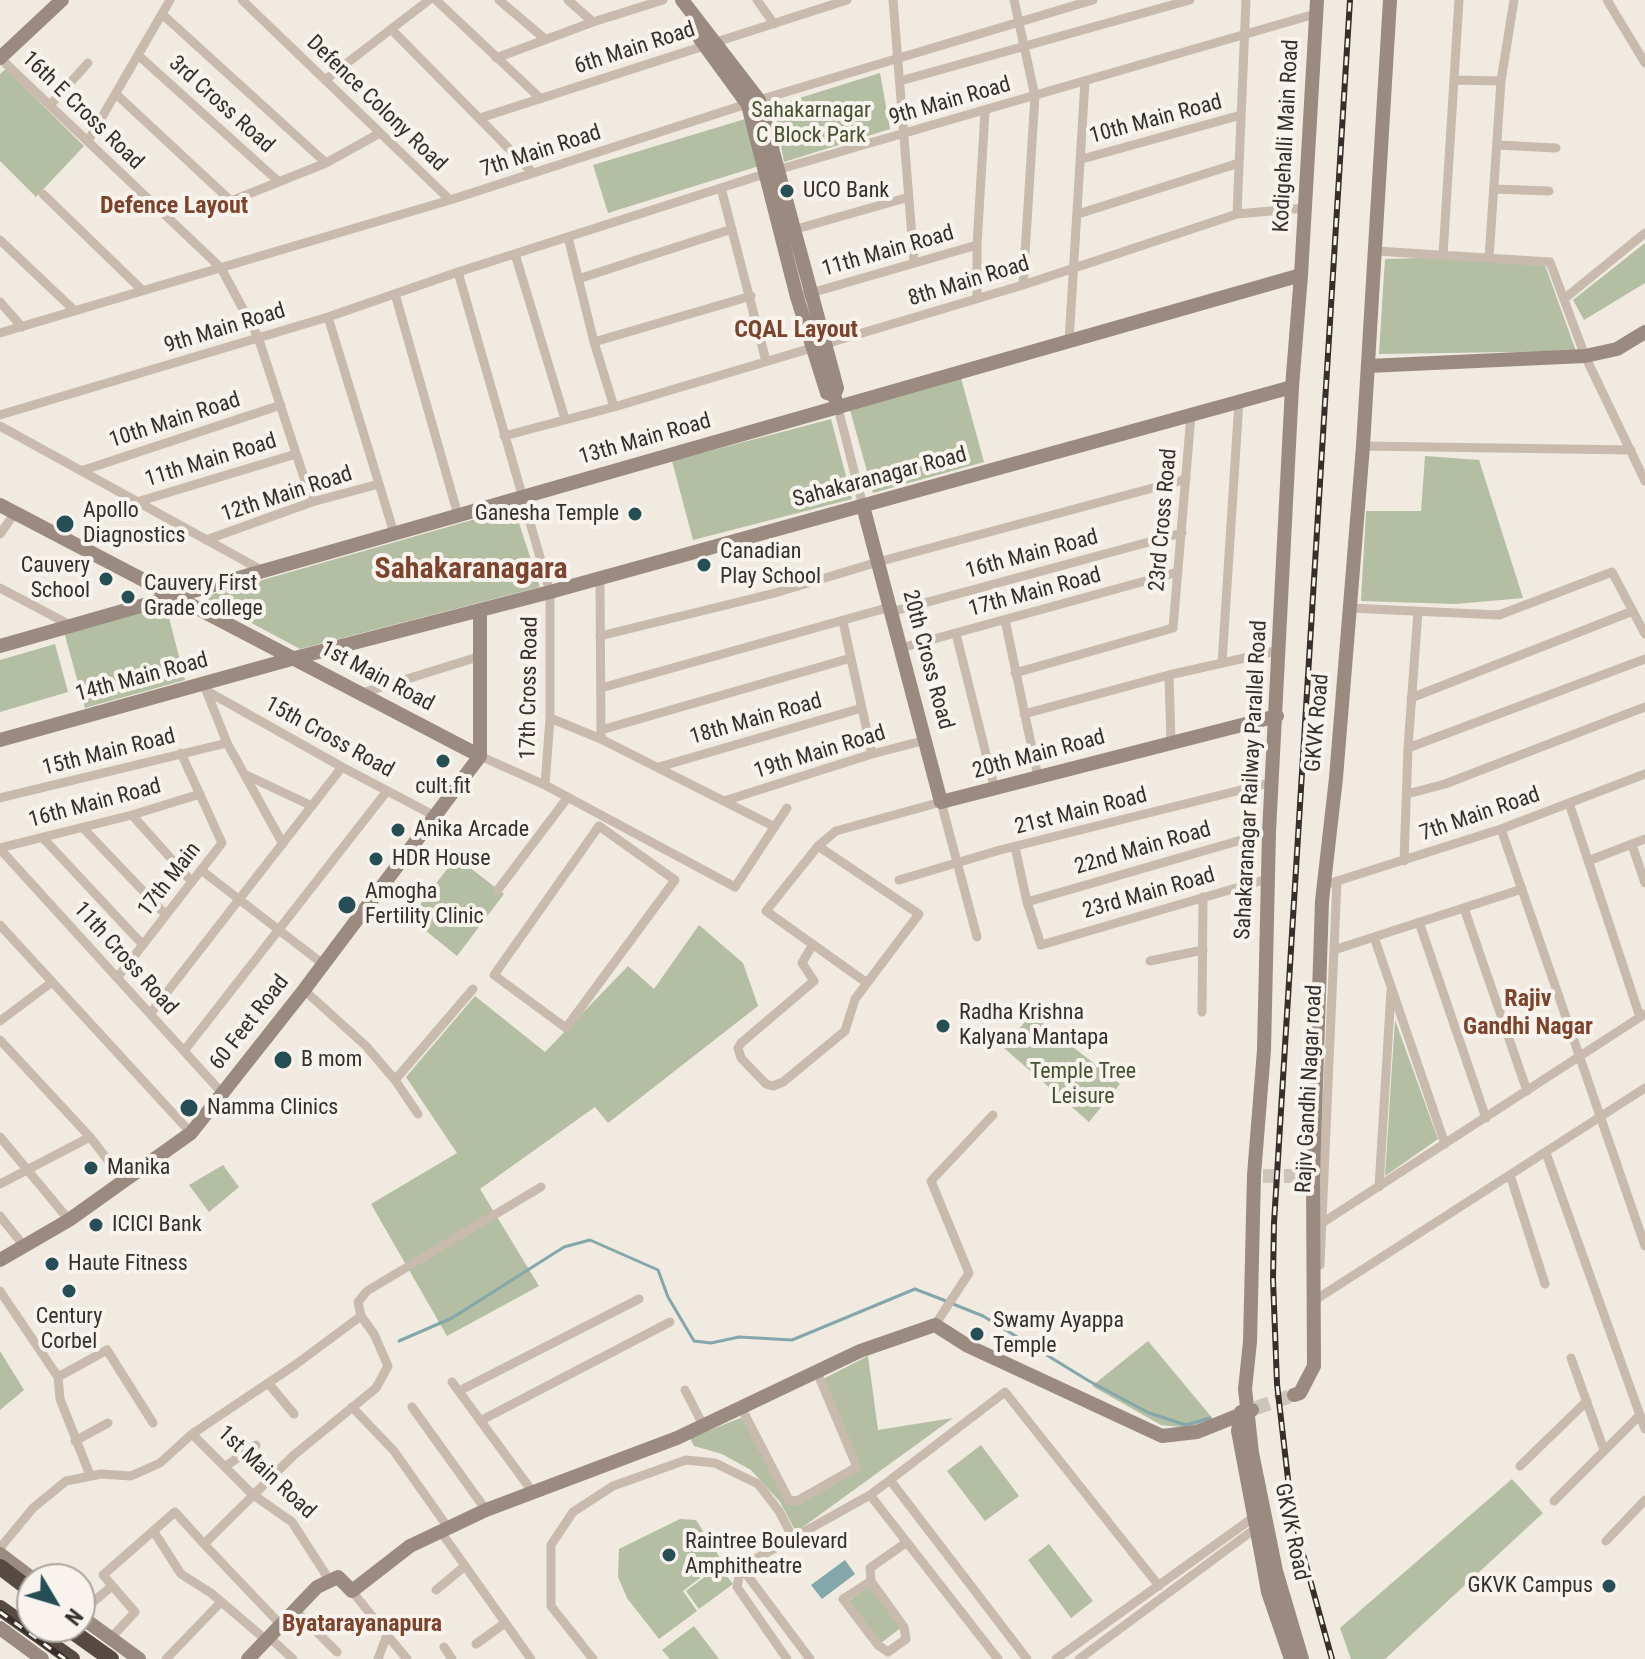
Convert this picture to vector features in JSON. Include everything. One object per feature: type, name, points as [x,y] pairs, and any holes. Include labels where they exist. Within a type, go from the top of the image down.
[{"type":"highway","points":[[0,1597],[16,1610]]},
{"type":"highway","points":[[0,1608],[72,1659]]},
{"type":"highway","points":[[96,1638],[125,1659]]},
{"type":"highway","points":[[61,1643],[83,1659]]},
{"type":"highway","points":[[88,1643],[111,1659]]},
{"type":"street","points":[[0,58],[62,0]]},
{"type":"street","points":[[88,141],[170,0]]},
{"type":"street","name":"Defence Colony Road","points":[[242,0],[450,200]]},
{"type":"street","points":[[325,80],[429,0]]},
{"type":"street","points":[[436,0],[541,99]]},
{"type":"street","points":[[499,0],[545,39]]},
{"type":"street","points":[[568,0],[593,22]]},
{"type":"street","points":[[496,58],[663,0]]},
{"type":"street","name":"20th Cross Road","points":[[670,0],[710,44]]},
{"type":"street","name":"20th Cross Road","points":[[682,0],[710,44],[754,102],[803,295],[818,346],[837,388],[836,401],[977,937]]},
{"type":"street","points":[[757,0],[774,24]]},
{"type":"street","name":"6th Main Road","points":[[480,118],[847,0]]},
{"type":"street","points":[[893,0],[914,262]]},
{"type":"street","points":[[1014,0],[1035,96],[1023,285]]},
{"type":"street","name":"7th Main Road","points":[[0,333],[450,200],[754,102],[1093,0]]},
{"type":"street","points":[[900,81],[1190,0]]},
{"type":"street","points":[[1237,214],[1246,0]]},
{"type":"street","name":"GKVK Road","points":[[1297,1394],[1314,1366],[1315,1300],[1309,1176],[1363,446],[1390,0]]},
{"type":"street","points":[[1443,255],[1459,0]]},
{"type":"street","points":[[1489,258],[1501,81],[1514,0]]},
{"type":"street","points":[[1607,0],[1645,63]]},
{"type":"street","name":"9th Main Road","points":[[0,415],[328,317],[771,172],[1245,35],[1316,7]]},
{"type":"street","name":"Kodigehalli Main Road","points":[[1292,387],[1316,7]]},
{"type":"street","points":[[162,14],[326,163]]},
{"type":"street","points":[[391,29],[533,173]]},
{"type":"street","name":"3rd Cross Road","points":[[138,55],[279,182]]},
{"type":"street","name":"16th E Cross Road","points":[[0,58],[221,268],[258,337],[312,502]]},
{"type":"street","points":[[50,105],[88,63]]},
{"type":"street","points":[[1454,80],[1501,81]]},
{"type":"street","points":[[1069,341],[1085,81]]},
{"type":"street","points":[[116,94],[231,201],[326,163],[380,133]]},
{"type":"street","points":[[977,299],[985,111]]},
{"type":"street","name":"10th Main Road","points":[[1082,159],[1241,115]]},
{"type":"street","points":[[1497,145],[1556,148]]},
{"type":"street","points":[[1078,214],[1239,163]]},
{"type":"street","name":"20th Cross Road","points":[[771,172],[793,230],[803,295]]},
{"type":"street","points":[[721,188],[766,361]]},
{"type":"street","points":[[1494,189],[1549,191]]},
{"type":"street","points":[[43,194],[142,290]]},
{"type":"street","points":[[793,230],[909,197]]},
{"type":"street","name":"8th Main Road","points":[[504,436],[614,407],[977,299],[1237,214],[1305,208]]},
{"type":"street","points":[[578,279],[732,229]]},
{"type":"street","points":[[1564,299],[1645,233]]},
{"type":"street","points":[[568,237],[614,407]]},
{"type":"street","points":[[0,240],[75,311]]},
{"type":"street","name":"11th Main Road","points":[[803,295],[977,245]]},
{"type":"street","points":[[1376,251],[1550,262],[1585,356],[1645,481]]},
{"type":"street","points":[[515,254],[565,419]]},
{"type":"street","points":[[458,272],[522,498]]},
{"type":"street","name":"13th Main Road","points":[[0,646],[522,498],[836,401],[1069,341],[1301,275]]},
{"type":"street","points":[[395,294],[458,515]]},
{"type":"street","points":[[594,342],[751,296]]},
{"type":"street","points":[[0,302],[22,327]]},
{"type":"street","points":[[328,317],[394,533]]},
{"type":"street","points":[[1368,366],[1585,356],[1617,349],[1645,332]]},
{"type":"street","name":"Sahakaranagar Road","points":[[295,658],[550,592],[1292,387]]},
{"type":"street","name":"Sahakaranagar Railway Parallel Road","points":[[1259,1176],[1267,879],[1292,387]]},
{"type":"street","points":[[1222,663],[1239,401]]},
{"type":"street","name":"10th Main Road","points":[[81,471],[281,405]]},
{"type":"street","name":"23rd Cross Road","points":[[1015,673],[1173,628],[1191,415]]},
{"type":"street","points":[[0,426],[263,571]]},
{"type":"street","points":[[1363,446],[1631,450]]},
{"type":"street","name":"11th Main Road","points":[[137,502],[296,454]]},
{"type":"street","points":[[600,636],[775,593],[1186,479]]},
{"type":"street","name":"12th Main Road","points":[[206,540],[312,502],[379,484]]},
{"type":"street","name":"17th Cross Road","points":[[522,498],[550,592],[550,718],[545,785]]},
{"type":"street","name":"1st Main Road","points":[[0,505],[480,756],[545,785],[735,887],[773,826]]},
{"type":"street","points":[[0,534],[15,513]]},
{"type":"street","name":"16th Main Road","points":[[601,688],[1182,533]]},
{"type":"street","name":"17th Main Road","points":[[901,648],[1178,572]]},
{"type":"street","points":[[1350,608],[1499,615],[1612,572],[1645,634]]},
{"type":"street","points":[[600,578],[601,734]]},
{"type":"street","points":[[0,588],[70,625]]},
{"type":"street","points":[[480,610],[480,756]]},
{"type":"street","points":[[1404,861],[1418,611]]},
{"type":"street","points":[[1411,698],[1633,611]]},
{"type":"street","points":[[1005,620],[1038,777]]},
{"type":"street","points":[[843,622],[872,754]]},
{"type":"street","points":[[956,634],[995,790]]},
{"type":"street","points":[[1024,714],[1169,675],[1280,650]]},
{"type":"street","points":[[361,694],[481,656]]},
{"type":"street","name":"14th Main Road","points":[[0,740],[205,688],[295,658]]},
{"type":"street","points":[[601,734],[851,658]]},
{"type":"street","points":[[1408,748],[1645,659]]},
{"type":"street","points":[[1169,675],[1171,743]]},
{"type":"street","points":[[205,688],[227,743],[283,844]]},
{"type":"street","name":"15th Cross Road","points":[[205,688],[342,767],[435,816]]},
{"type":"street","points":[[1407,794],[1445,784],[1645,707]]},
{"type":"street","name":"18th Main Road","points":[[659,767],[862,708]]},
{"type":"street","name":"20th Main Road","points":[[818,846],[836,831],[1277,716]]},
{"type":"street","points":[[550,718],[601,734],[773,826],[787,808]]},
{"type":"street","name":"19th Main Road","points":[[724,801],[926,740]]},
{"type":"street","name":"15th Main Road","points":[[0,798],[227,743]]},
{"type":"street","points":[[181,753],[200,794]]},
{"type":"street","name":"60 Feet Road","points":[[0,1260],[69,1220],[191,1133],[304,990],[480,756]]},
{"type":"street","points":[[150,1014],[342,767]]},
{"type":"street","points":[[244,774],[312,806]]},
{"type":"street","name":"7th Main Road","points":[[1331,883],[1501,829],[1645,774]]},
{"type":"street","name":"21st Main Road","points":[[899,880],[1015,847],[1273,782]]},
{"type":"street","points":[[184,1051],[387,791]]},
{"type":"street","name":"16th Main Road","points":[[0,849],[200,794]]},
{"type":"street","name":"17th Main","points":[[117,978],[222,843],[200,794]]},
{"type":"street","points":[[497,891],[568,797]]},
{"type":"street","points":[[1322,1223],[1643,1015],[1569,803]]},
{"type":"street","points":[[132,815],[192,882]]},
{"type":"street","points":[[599,826],[638,854],[675,880],[566,1028],[494,975],[599,826]]},
{"type":"street","points":[[83,828],[166,915]]},
{"type":"street","points":[[1501,829],[1645,1246]]},
{"type":"street","name":"22nd Main Road","points":[[1027,902],[1269,832]]},
{"type":"street","points":[[43,838],[143,945]]},
{"type":"street","points":[[638,854],[648,839]]},
{"type":"street","points":[[1588,861],[1645,839]]},
{"type":"street","points":[[1632,845],[1645,883]]},
{"type":"street","points":[[813,944],[802,963],[814,981],[738,1048],[741,1058],[766,1084],[773,1086],[783,1082],[845,1031],[855,999],[867,983],[919,913],[818,846],[766,911],[813,944],[867,983]]},
{"type":"street","points":[[1015,847],[1027,902]]},
{"type":"street","name":"11th Cross Road","points":[[0,849],[223,1094]]},
{"type":"street","points":[[201,870],[323,964]]},
{"type":"street","name":"23rd Main Road","points":[[1027,902],[1041,945],[1267,879]]},
{"type":"street","name":"Rajiv Gandhi Nagar road","points":[[1315,1300],[1322,1223],[1334,950],[1331,883]]},
{"type":"street","points":[[1334,950],[1522,889]]},
{"type":"street","points":[[1202,1012],[1203,897]]},
{"type":"street","points":[[1464,908],[1527,1091]]},
{"type":"street","points":[[1419,922],[1486,1118]]},
{"type":"street","points":[[0,925],[191,1133]]},
{"type":"street","points":[[1374,937],[1445,1144]]},
{"type":"street","points":[[1150,961],[1203,950]]},
{"type":"street","points":[[0,1021],[52,982]]},
{"type":"street","points":[[1379,1187],[1391,985]]},
{"type":"street","points":[[395,1080],[473,989]]},
{"type":"street","points":[[304,990],[366,1046],[418,1114]]},
{"type":"street","points":[[0,1040],[90,1137],[124,1181]]},
{"type":"street","points":[[1315,1300],[1645,1088]]},
{"type":"street","points":[[352,1591],[410,1546],[486,1510],[677,1438],[860,1351],[935,1325],[969,1273],[931,1181],[993,1115]]},
{"type":"street","points":[[0,1137],[69,1220]]},
{"type":"street","points":[[0,1184],[90,1137]]},
{"type":"street","points":[[1546,1153],[1645,1429]]},
{"type":"street","points":[[1510,1175],[1545,1284]]},
{"type":"street","name":"GKVK Road","points":[[1259,1176],[1245,1392],[1252,1453],[1276,1571],[1302,1659]]},
{"type":"street","points":[[204,1544],[294,1455],[376,1388],[388,1366],[374,1334],[361,1316],[358,1302],[367,1291],[541,1187]]},
{"type":"street","points":[[0,1216],[24,1246]]},
{"type":"street","points":[[0,1291],[58,1377],[60,1399],[90,1475]]},
{"type":"street","points":[[459,1391],[639,1299]]},
{"type":"street","points":[[192,1434],[361,1316]]},
{"type":"street","points":[[480,1421],[670,1322]]},
{"type":"street","points":[[935,1325],[968,1346],[1162,1436],[1197,1432],[1248,1413]]},
{"type":"street","points":[[58,1377],[107,1350],[153,1423]]},
{"type":"street","points":[[1571,1358],[1604,1450]]},
{"type":"street","points":[[742,1409],[789,1500],[797,1501],[857,1467],[817,1372]]},
{"type":"street","points":[[452,1382],[532,1491]]},
{"type":"street","points":[[268,1383],[294,1414]]},
{"type":"street","points":[[685,1390],[703,1425]]},
{"type":"street","points":[[787,1659],[737,1587],[741,1567],[870,1495],[1005,1392],[1159,1586]]},
{"type":"street","points":[[1520,1466],[1587,1401]]},
{"type":"street","points":[[352,1407],[394,1451],[465,1566],[531,1659]]},
{"type":"street","points":[[412,1407],[486,1510]]},
{"type":"street","name":"GKVK Road","points":[[1248,1413],[1238,1431],[1268,1592],[1291,1659]]},
{"type":"street","points":[[1554,1501],[1640,1415]]},
{"type":"street","points":[[75,1441],[108,1423]]},
{"type":"street","name":"1st Main Road","points":[[0,1551],[33,1508],[66,1481],[90,1475],[131,1476],[160,1463],[192,1434],[252,1494],[292,1522],[330,1581]]},
{"type":"street","points":[[226,1466],[256,1445]]},
{"type":"street","points":[[593,1659],[551,1606],[551,1545],[573,1512],[613,1486],[686,1460],[715,1463],[758,1484],[779,1511],[793,1538]]},
{"type":"street","points":[[890,1480],[1027,1659]]},
{"type":"street","points":[[870,1495],[998,1659]]},
{"type":"street","points":[[1606,1541],[1645,1500]]},
{"type":"street","points":[[110,1639],[135,1612],[103,1575],[175,1512],[281,1625]]},
{"type":"street","points":[[1056,1659],[1255,1522]]},
{"type":"street","points":[[1079,1659],[1255,1522]]},
{"type":"street","points":[[154,1532],[181,1574],[293,1659]]},
{"type":"street","points":[[871,1581],[843,1599],[878,1645],[888,1652],[906,1639],[904,1627],[871,1581],[870,1568],[907,1542]]},
{"type":"street","points":[[0,1551],[16,1565]]},
{"type":"street","points":[[436,1590],[465,1566]]},
{"type":"street","points":[[741,1567],[810,1659]]},
{"type":"street","points":[[255,1657],[317,1587],[338,1577],[407,1659]]},
{"type":"street","points":[[96,1600],[112,1586]]},
{"type":"street","points":[[166,1659],[221,1602]]},
{"type":"street","points":[[295,1610],[337,1652]]},
{"type":"street","points":[[476,1644],[505,1623]]},
{"type":"street","points":[[96,1627],[139,1659]]},
{"type":"street","points":[[0,1628],[42,1659]]},
{"type":"street","points":[[378,1659],[387,1635]]},
{"type":"street","points":[[444,1647],[452,1659]]},
{"type":"green space","points":[[6,69],[84,146],[36,197],[0,161],[0,74]]},
{"type":"green space","name":"Sahakarnagar C Block Park","points":[[880,73],[890,129],[784,162],[774,106]]},
{"type":"green space","points":[[745,119],[759,166],[608,213],[593,165]]},
{"type":"green space","points":[[1645,243],[1645,283],[1584,320],[1573,300]]},
{"type":"green space","points":[[1423,258],[1545,265],[1576,351],[1379,354],[1385,259]]},
{"type":"green space","points":[[961,378],[984,462],[873,493],[850,410]]},
{"type":"green space","points":[[831,419],[852,499],[693,540],[672,461]]},
{"type":"green space","points":[[1425,456],[1479,460],[1523,598],[1456,604],[1361,601],[1366,511],[1421,511]]},
{"type":"green space","points":[[514,508],[540,587],[300,649],[203,597]]},
{"type":"green space","points":[[165,602],[185,680],[85,708],[64,632]]},
{"type":"green space","points":[[55,644],[68,692],[0,712],[0,660]]},
{"type":"green space","points":[[456,857],[504,894],[457,956],[410,918]]},
{"type":"green space","points":[[699,925],[743,963],[758,1006],[608,1123],[595,1107],[480,1189],[539,1286],[447,1336],[371,1204],[457,1153],[406,1077],[475,996],[545,1052],[628,966],[654,989]]},
{"type":"green space","name":"Temple Tree Leisure","points":[[1031,1014],[1120,1084],[1089,1122],[1004,1048]]},
{"type":"green space","points":[[1395,1020],[1438,1139],[1385,1176]]},
{"type":"green space","points":[[223,1165],[239,1187],[209,1212],[189,1185]]},
{"type":"green space","points":[[1148,1341],[1214,1420],[1188,1428],[1161,1425],[1092,1386]]},
{"type":"green space","points":[[0,1351],[24,1390],[0,1410]]},
{"type":"green space","points":[[868,1356],[878,1430],[953,1418],[796,1532],[780,1502],[751,1470],[722,1454],[694,1446],[690,1438],[748,1415],[793,1505],[860,1467],[821,1380]]},
{"type":"green space","points":[[981,1445],[1019,1496],[985,1521],[947,1471]]},
{"type":"green space","points":[[1512,1479],[1543,1513],[1385,1659],[1351,1659],[1340,1628]]},
{"type":"green space","name":"Raintree Boulevard Amphitheatre","points":[[680,1519],[696,1520],[722,1561],[683,1591],[697,1611],[659,1639],[627,1598],[618,1577],[619,1549]]},
{"type":"green space","points":[[1049,1544],[1093,1601],[1071,1618],[1028,1560]]},
{"type":"green space","points":[[719,1566],[733,1584],[699,1609],[686,1591]]},
{"type":"green space","points":[[870,1585],[902,1627],[881,1643],[849,1601]]},
{"type":"green space","points":[[694,1626],[719,1659],[670,1659],[662,1650]]},
{"type":"water","points":[[845,1560],[855,1574],[822,1599],[811,1585]]},
{"type":"waterway","points":[[399,1341],[452,1318],[564,1247],[590,1240],[658,1270],[668,1297],[694,1341],[711,1343],[739,1337],[792,1340],[915,1289],[946,1301]]},
{"type":"waterway","points":[[953,1304],[983,1316],[1089,1381],[1149,1413],[1186,1425],[1210,1418]]},
{"type":"tunnel","points":[[1263,1176],[1304,1176]]},
{"type":"tunnel","points":[[1256,1408],[1294,1395]]},
{"type":"railway","points":[[1332,1659],[1301,1547],[1289,1488],[1277,1384],[1273,1279],[1350,0]]},
{"type":"railway","points":[[0,1612],[65,1659]]},
{"type":"place","name":"UCO Bank","points":[[787,191]]},
{"type":"place","name":"Ganesha Temple","points":[[635,514]]},
{"type":"place","name":"Apollo Diagnostics","points":[[65,524]]},
{"type":"place","name":"Canadian Play School","points":[[704,565]]},
{"type":"place","name":"Cauvery School","points":[[106,579]]},
{"type":"place","name":"Cauvery First Grade college","points":[[128,597]]},
{"type":"place","name":"cult.fit","points":[[443,761]]},
{"type":"place","name":"Anika Arcade","points":[[398,830]]},
{"type":"place","name":"HDR House","points":[[376,859]]},
{"type":"place","name":"Amogha Fertility Clinic","points":[[347,905]]},
{"type":"place","name":"Radha Krishna Kalyana Mantapa","points":[[943,1026]]},
{"type":"place","name":"B mom","points":[[283,1060]]},
{"type":"place","name":"Namma Clinics","points":[[189,1108]]},
{"type":"place","name":"Manika","points":[[91,1168]]},
{"type":"place","name":"ICICI Bank","points":[[96,1225]]},
{"type":"place","name":"Haute Fitness","points":[[52,1264]]},
{"type":"place","name":"Century Corbel","points":[[69,1291]]},
{"type":"place","name":"Swamy Ayappa Temple","points":[[977,1334]]},
{"type":"place","name":"Raintree Boulevard Amphitheatre","points":[[669,1555]]},
{"type":"place","name":"GKVK Campus","points":[[1609,1586]]},
{"type":"district","name":"Defence Layout","points":[[174,207]]},
{"type":"district","name":"CQAL Layout","points":[[796,331]]},
{"type":"district","name":"Sahakaranagara","points":[[471,570]]},
{"type":"district","name":"Rajiv Gandhi Nagar","points":[[1528,1014]]},
{"type":"district","name":"Byatarayanapura","points":[[362,1625]]}]
